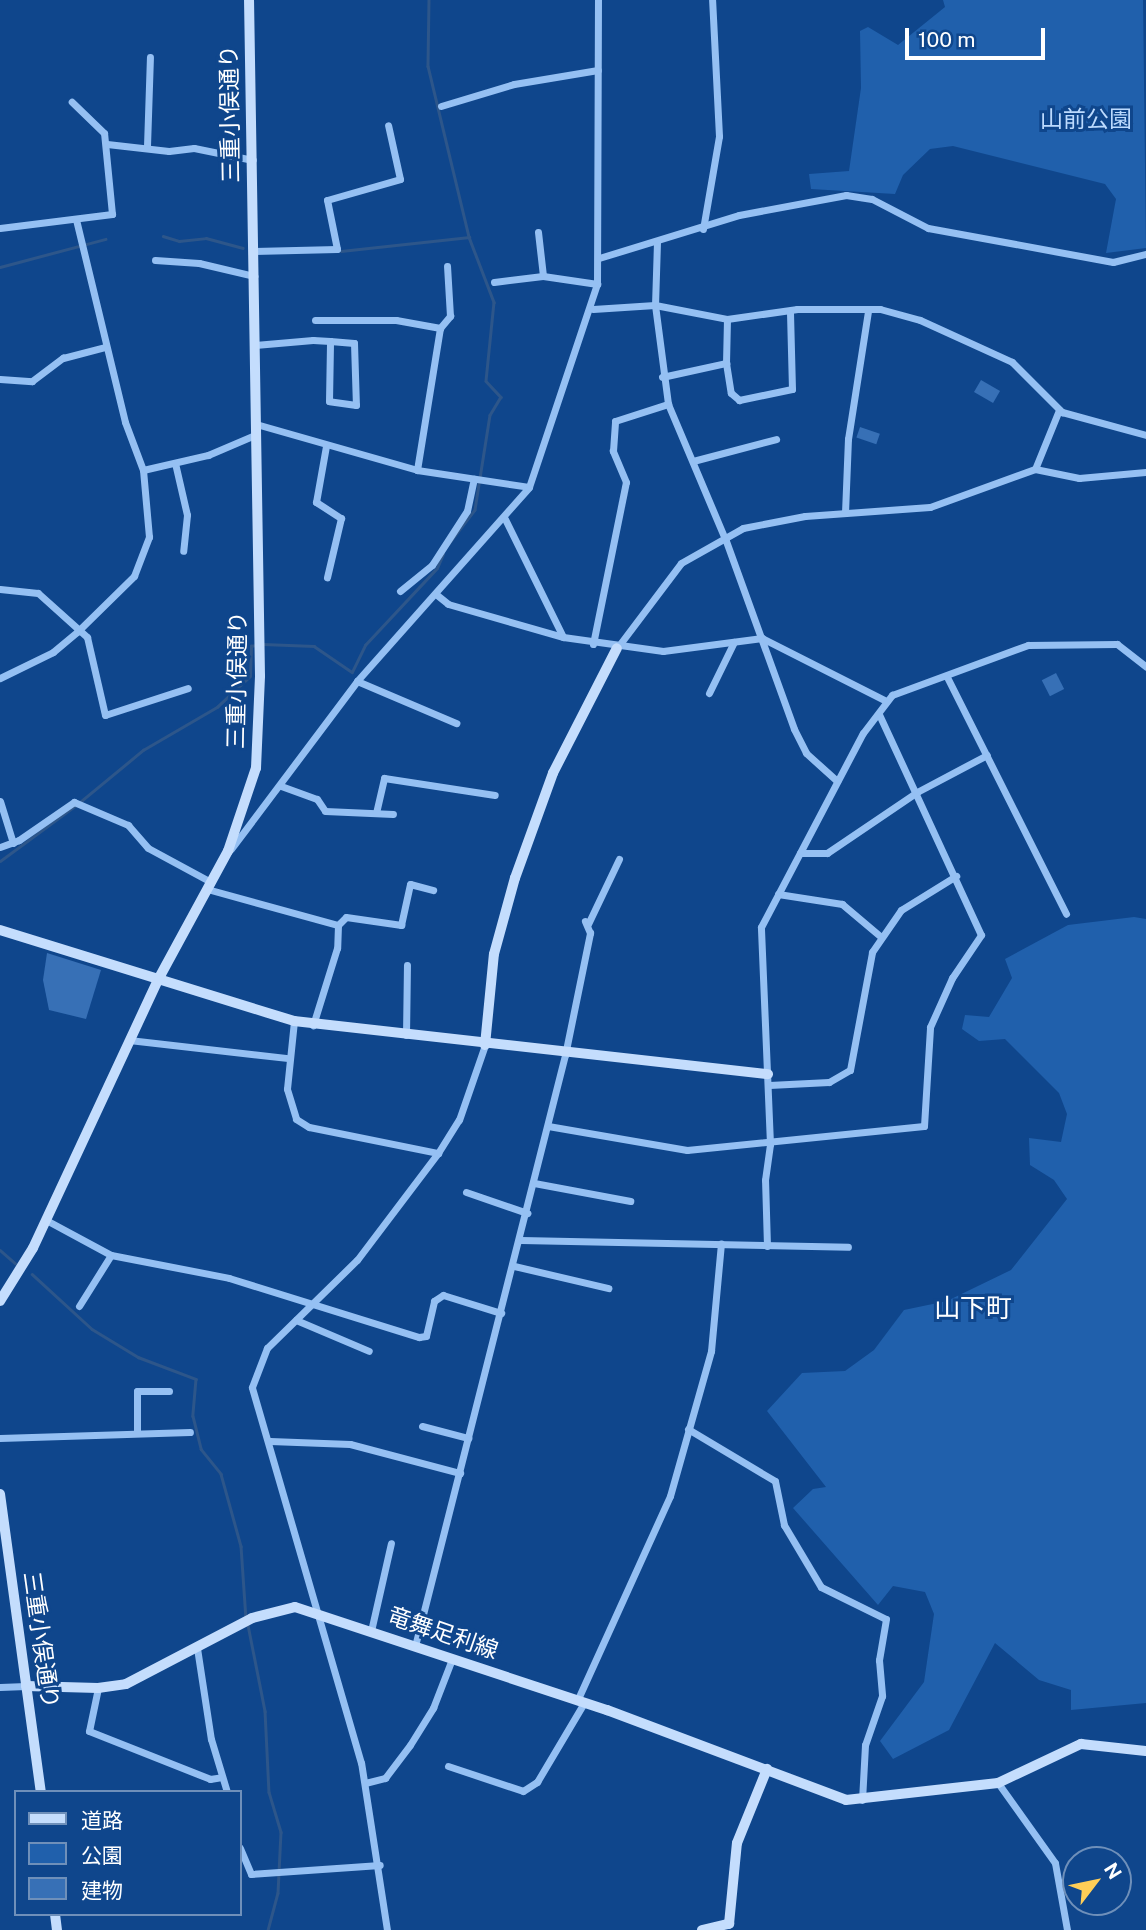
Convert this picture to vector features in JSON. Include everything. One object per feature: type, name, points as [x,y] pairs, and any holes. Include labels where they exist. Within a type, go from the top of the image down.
[{"type":"street","name":"三重小俣通り","points":[[0,1301],[46,1220],[159,978],[228,850],[251,785],[260,738],[249,0]]},
{"type":"street","points":[[703,229],[719,136],[710,53],[712,0]]},
{"type":"street","points":[[228,850],[281,786],[357,681],[505,519],[529,487],[560,382],[593,309],[597,284],[600,3]]},
{"type":"street","points":[[147,146],[150,57]]},
{"type":"street","points":[[441,106],[514,84],[598,70]]},
{"type":"street","points":[[0,228],[106,217],[115,208],[107,144],[101,126],[72,102]]},
{"type":"street","points":[[254,251],[337,249],[327,200],[400,180],[388,125]]},
{"type":"street","points":[[107,144],[194,148],[253,160]]},
{"type":"street","points":[[599,258],[703,229],[739,215],[846,195],[872,199],[928,228],[1113,262],[1146,254]]},
{"type":"street","points":[[0,678],[52,652],[77,632],[142,564],[150,525],[143,470],[105,347],[76,220]]},
{"type":"street","points":[[538,232],[543,276]]},
{"type":"street","points":[[657,242],[655,305],[662,377],[668,404],[723,536],[806,753],[837,781]]},
{"type":"street","points":[[155,260],[199,263],[254,276]]},
{"type":"street","points":[[417,470],[440,328],[450,316],[447,266]]},
{"type":"street","points":[[494,282],[543,276],[597,284]]},
{"type":"street","points":[[593,309],[655,305],[727,319],[790,311],[868,311],[920,320],[993,352],[1026,373],[1059,410],[1146,435]]},
{"type":"street","points":[[727,319],[726,363],[735,399],[792,390],[790,311]]},
{"type":"street","points":[[845,513],[848,439],[868,311]]},
{"type":"street","points":[[315,320],[396,320],[440,328]]},
{"type":"street","points":[[255,345],[330,341],[354,343],[356,405],[329,401],[330,341]]},
{"type":"street","points":[[0,379],[32,381],[63,358],[105,347]]},
{"type":"street","points":[[662,377],[726,363]]},
{"type":"street","points":[[593,644],[626,482],[612,451],[615,421],[668,404]]},
{"type":"street","points":[[1035,469],[1059,410]]},
{"type":"street","points":[[143,470],[175,463],[256,429],[417,470],[529,487]]},
{"type":"street","points":[[693,461],[776,439]]},
{"type":"street","points":[[326,446],[316,502],[341,518],[327,577]]},
{"type":"street","points":[[175,463],[187,515],[183,551]]},
{"type":"street","points":[[387,1930],[380,1865],[365,1783],[314,1612],[270,1441],[253,1399],[255,1373],[267,1348],[357,1260],[438,1153],[459,1120],[485,1045],[494,954],[515,878],[552,774],[617,648],[671,575],[723,536],[766,521],[930,507],[1035,469],[1079,478],[1146,472]]},
{"type":"street","points":[[400,591],[432,565],[467,512],[474,479]]},
{"type":"street","points":[[505,519],[563,637]]},
{"type":"street","points":[[0,589],[38,593],[90,644],[105,715],[188,688]]},
{"type":"street","points":[[437,595],[448,604],[563,637],[617,648],[663,652],[762,638],[886,701]]},
{"type":"street","points":[[709,693],[734,642]]},
{"type":"street","points":[[767,1246],[765,1180],[770,1144],[769,1079],[759,943],[778,894],[863,733],[880,714],[886,701],[1000,652],[1045,642],[1117,644],[1146,667]]},
{"type":"street","points":[[947,677],[1066,914]]},
{"type":"street","points":[[357,681],[456,723]]},
{"type":"street","points":[[548,1126],[677,1150],[770,1144],[924,1126],[930,1027],[951,978],[981,935],[880,714]]},
{"type":"street","points":[[800,853],[827,853],[917,792],[987,755]]},
{"type":"street","points":[[376,813],[384,778],[495,795]]},
{"type":"street","points":[[281,786],[317,799],[325,811],[393,814]]},
{"type":"street","points":[[0,801],[13,843]]},
{"type":"street","points":[[0,847],[13,843],[74,802],[128,825],[148,848],[209,886],[338,925]]},
{"type":"street","points":[[415,1646],[521,1240],[565,1055],[587,922],[619,859]]},
{"type":"street","points":[[0,930],[313,1025],[769,1079],[829,1082],[850,1070],[866,968],[881,937],[912,900],[956,876]]},
{"type":"street","points":[[313,1025],[337,948],[338,925],[346,918],[401,925],[410,884],[433,890]]},
{"type":"street","points":[[778,894],[842,904],[881,937]]},
{"type":"street","points":[[406,1035],[407,965]]},
{"type":"street","points":[[294,1021],[288,1058],[287,1089],[296,1119],[309,1127],[438,1153]]},
{"type":"street","points":[[129,1040],[288,1058]]},
{"type":"street","points":[[534,1183],[630,1201]]},
{"type":"street","points":[[466,1192],[527,1213]]},
{"type":"street","points":[[46,1220],[111,1255],[229,1278],[419,1337],[426,1336],[435,1301],[443,1295],[501,1313]]},
{"type":"street","points":[[521,1240],[848,1247]]},
{"type":"street","points":[[449,1766],[523,1791],[537,1782],[580,1702],[670,1496],[711,1351],[721,1243]]},
{"type":"street","points":[[79,1306],[111,1255]]},
{"type":"street","points":[[514,1266],[608,1288]]},
{"type":"street","points":[[296,1320],[369,1351]]},
{"type":"street","points":[[137,1431],[137,1391],[169,1391]]},
{"type":"street","points":[[422,1426],[468,1438]]},
{"type":"street","points":[[688,1429],[775,1481],[783,1525],[821,1587],[886,1619],[879,1660],[883,1696],[862,1762],[862,1800],[998,1783],[1081,1744],[1146,1751]]},
{"type":"street","points":[[0,1438],[137,1431],[190,1432]]},
{"type":"street","points":[[270,1441],[351,1444],[460,1473]]},
{"type":"street","name":"三重小俣通り","points":[[0,1494],[41,1790]]},
{"type":"street","points":[[372,1631],[391,1543]]},
{"type":"street","name":"竜舞足利線","points":[[26,1685],[98,1688],[138,1679],[272,1610],[314,1612],[580,1702],[846,1800],[862,1800]]},
{"type":"street","points":[[197,1648],[222,1777],[227,1790]]},
{"type":"street","points":[[365,1783],[385,1778],[410,1745],[433,1708],[452,1659]]},
{"type":"street","points":[[0,1687],[26,1685]]},
{"type":"street","points":[[98,1688],[89,1731],[211,1779],[222,1777]]},
{"type":"street","points":[[702,1930],[729,1924],[737,1843],[767,1769]]},
{"type":"street","points":[[998,1783],[1055,1863],[1066,1930]]},
{"type":"street","points":[[242,1853],[251,1874],[380,1865]]},
{"type":"green space","name":"山前公園","points":[[943,0],[1143,0],[1146,248],[1106,253],[1116,199],[1105,184],[953,146],[930,149],[903,175],[895,194],[811,189],[809,174],[849,171],[861,88],[860,31],[868,27],[898,45],[945,7]]},
{"type":"green space","points":[[1134,917],[1146,919],[1146,1703],[1071,1710],[1071,1690],[1039,1680],[995,1643],[949,1730],[893,1759],[880,1741],[924,1682],[934,1614],[925,1592],[893,1586],[878,1605],[793,1508],[813,1489],[826,1487],[767,1411],[802,1373],[845,1371],[874,1350],[904,1310],[947,1301],[1011,1270],[1067,1199],[1054,1180],[1030,1165],[1029,1138],[1061,1142],[1067,1114],[1059,1093],[1005,1039],[979,1041],[962,1029],[965,1015],[989,1017],[1012,978],[1005,959],[1068,925]]},
{"type":"building","points":[[981,380],[1000,391],[993,403],[974,392]]},
{"type":"building","points":[[860,427],[880,434],[876,444],[856,437]]},
{"type":"building","points":[[1056,673],[1064,689],[1050,696],[1042,680]]},
{"type":"building","points":[[47,953],[101,970],[86,1019],[49,1010],[43,980]]},
{"type":"waterway","points":[[429,0],[428,66],[469,237],[494,302],[486,381],[501,397],[490,415],[475,510],[448,545]]},
{"type":"waterway","points":[[163,236],[179,241],[206,238],[243,248]]},
{"type":"waterway","points":[[341,251],[469,237]]},
{"type":"waterway","points":[[0,267],[105,239]]},
{"type":"waterway","points":[[263,644],[314,646],[352,672],[365,645],[437,568],[443,554]]},
{"type":"waterway","points":[[80,802],[143,750],[217,707],[250,676],[251,646],[256,645]]},
{"type":"waterway","points":[[0,861],[75,806]]},
{"type":"waterway","points":[[0,1250],[15,1263]]},
{"type":"waterway","points":[[32,1274],[92,1329],[138,1357],[196,1379],[193,1416],[201,1449],[221,1474],[241,1546],[246,1619]]},
{"type":"waterway","points":[[248,1625],[265,1711],[269,1792],[281,1832],[278,1893],[268,1930]]},
{"type":"district","name":"山下町","points":[[973,1308]]}]
